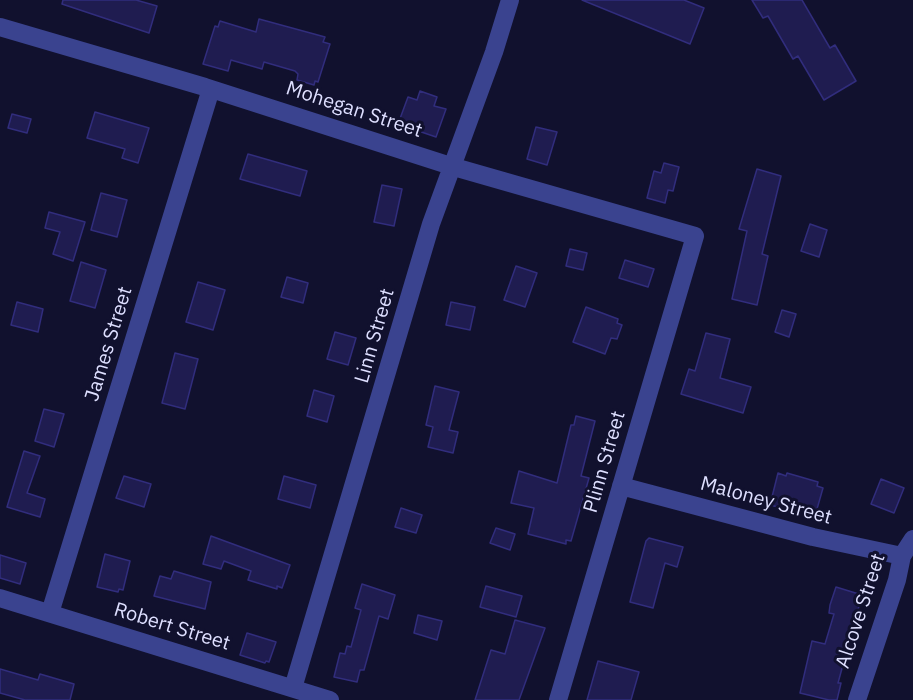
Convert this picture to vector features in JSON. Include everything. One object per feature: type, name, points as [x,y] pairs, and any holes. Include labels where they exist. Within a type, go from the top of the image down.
[{"type":"street","name":"Linn Street","points":[[293,688],[431,224],[510,0]]},
{"type":"street","name":"Mohegan Street","points":[[0,27],[211,88],[452,166],[695,236]]},
{"type":"street","name":"James Street","points":[[50,613],[211,88]]},
{"type":"street","name":"Plinn Street","points":[[558,700],[695,236]]},
{"type":"street","name":"Maloney Street","points":[[621,486],[823,540],[902,556]]},
{"type":"street","name":"Alcove Street","points":[[857,700],[897,580],[902,556],[913,539]]},
{"type":"street","name":"Robert Street","points":[[0,598],[330,700]]},
{"type":"building","points":[[63,0],[136,0],[157,6],[149,33],[62,4]]},
{"type":"building","points":[[582,0],[684,0],[704,8],[690,44]]},
{"type":"building","points":[[752,0],[802,0],[830,48],[835,45],[856,81],[824,100],[798,56],[793,59],[768,16],[763,18]]},
{"type":"building","points":[[259,19],[325,37],[323,42],[330,44],[318,82],[315,81],[314,85],[297,80],[298,74],[295,71],[264,62],[262,69],[231,60],[228,71],[203,64],[215,26],[218,27],[220,21],[256,32]]},
{"type":"building","points":[[420,91],[437,97],[434,106],[446,109],[436,137],[398,124],[408,97],[417,100]]},
{"type":"building","points":[[95,112],[149,128],[138,163],[122,158],[125,149],[87,138]]},
{"type":"building","points":[[12,114],[31,119],[27,133],[8,128]]},
{"type":"building","points":[[536,127],[557,132],[547,165],[527,159]]},
{"type":"building","points":[[248,154],[307,171],[300,196],[240,179]]},
{"type":"building","points":[[664,163],[679,167],[673,191],[668,190],[665,203],[647,198],[654,171],[661,173]]},
{"type":"building","points":[[757,169],[781,176],[762,254],[768,256],[757,305],[732,299],[747,231],[739,229]]},
{"type":"building","points":[[382,185],[402,189],[394,226],[374,222]]},
{"type":"building","points":[[101,193],[127,200],[117,237],[91,230]]},
{"type":"building","points":[[49,212],[85,222],[73,261],[53,254],[60,232],[45,228]]},
{"type":"building","points":[[810,224],[827,230],[819,257],[801,251]]},
{"type":"building","points":[[570,249],[587,253],[583,270],[566,266]]},
{"type":"building","points":[[625,260],[654,269],[648,287],[619,278]]},
{"type":"building","points":[[81,262],[106,270],[95,308],[70,301]]},
{"type":"building","points":[[516,266],[537,273],[525,307],[504,300]]},
{"type":"building","points":[[287,277],[308,283],[303,303],[281,297]]},
{"type":"building","points":[[198,282],[225,290],[213,330],[186,322]]},
{"type":"building","points":[[17,302],[43,309],[38,332],[11,325]]},
{"type":"building","points":[[451,302],[475,307],[470,330],[446,325]]},
{"type":"building","points":[[586,307],[618,319],[617,323],[622,325],[617,339],[611,338],[605,354],[573,342]]},
{"type":"building","points":[[782,310],[796,314],[789,337],[775,332]]},
{"type":"building","points":[[335,332],[356,338],[348,365],[327,359]]},
{"type":"building","points":[[706,333],[730,339],[720,378],[751,387],[743,413],[681,394],[689,369],[695,371]]},
{"type":"building","points":[[175,353],[198,359],[185,409],[162,403]]},
{"type":"building","points":[[435,386],[459,392],[449,430],[458,432],[453,453],[428,447],[433,427],[426,425]]},
{"type":"building","points":[[314,390],[334,396],[327,422],[307,416]]},
{"type":"building","points":[[44,409],[64,414],[54,447],[35,441]]},
{"type":"building","points":[[576,416],[595,421],[581,476],[589,478],[571,541],[566,540],[566,544],[528,534],[534,508],[511,503],[519,471],[557,483],[571,425],[574,425]]},
{"type":"building","points":[[24,451],[40,456],[27,493],[45,499],[40,517],[7,507]]},
{"type":"building","points":[[778,473],[786,476],[787,473],[818,482],[817,486],[823,488],[815,516],[770,505]]},
{"type":"building","points":[[124,476],[151,484],[144,507],[116,498]]},
{"type":"building","points":[[284,476],[316,485],[310,508],[278,499]]},
{"type":"building","points":[[881,479],[904,488],[894,513],[871,504]]},
{"type":"building","points":[[401,508],[422,515],[416,533],[395,527]]},
{"type":"building","points":[[496,528],[515,534],[510,550],[490,543]]},
{"type":"building","points":[[211,536],[290,565],[282,588],[277,586],[277,589],[248,580],[251,571],[224,561],[221,569],[203,564]]},
{"type":"building","points":[[649,538],[683,547],[677,567],[665,563],[653,608],[630,602],[646,541]]},
{"type":"building","points":[[105,554],[130,561],[123,590],[119,589],[118,592],[97,587]]},
{"type":"building","points":[[0,555],[26,563],[20,584],[0,578]]},
{"type":"building","points":[[174,571],[211,582],[205,609],[154,596],[160,576],[171,579]]},
{"type":"building","points":[[362,584],[395,595],[388,619],[379,616],[364,670],[360,670],[357,682],[334,677],[340,653],[345,654],[347,646],[351,647],[361,610],[355,608]]},
{"type":"building","points":[[486,586],[522,596],[516,617],[480,607]]},
{"type":"building","points":[[836,587],[862,595],[838,683],[841,683],[837,700],[829,700],[800,693],[812,641],[825,644],[834,614],[829,613]]},
{"type":"building","points":[[418,615],[442,621],[437,640],[414,633]]},
{"type":"building","points":[[515,620],[545,628],[519,700],[475,700],[491,650],[505,654]]},
{"type":"building","points":[[247,633],[276,642],[269,662],[265,663],[240,655]]},
{"type":"building","points":[[598,661],[639,672],[631,700],[587,700]]},
{"type":"building","points":[[0,669],[38,680],[40,674],[74,684],[70,700],[25,700],[0,693]]}]
